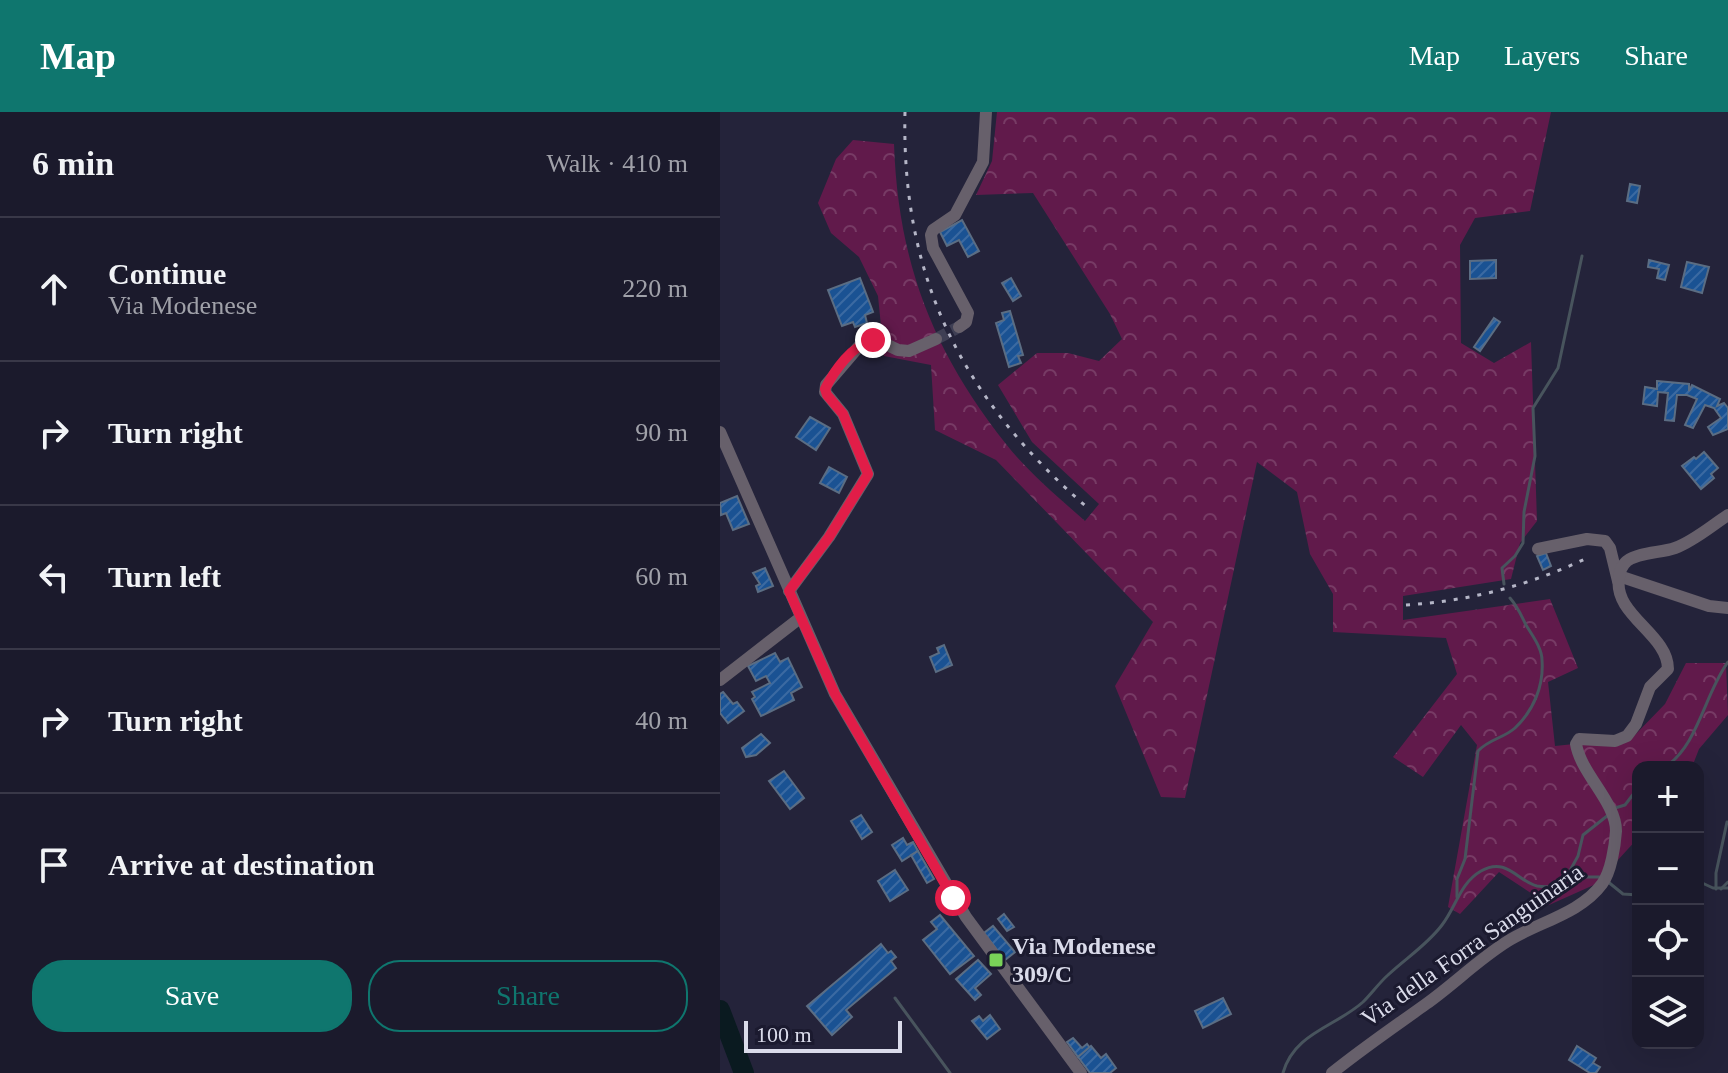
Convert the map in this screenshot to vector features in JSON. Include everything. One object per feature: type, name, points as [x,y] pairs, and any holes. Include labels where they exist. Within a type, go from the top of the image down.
[{"type":"street","points":[[959,327],[966,322],[968,313],[933,248],[931,235],[933,230],[955,215],[983,162],[986,112]]},
{"type":"street","points":[[789,591],[829,537],[868,474],[843,414],[825,392],[826,385],[852,352],[866,342],[877,340],[898,350],[909,351],[936,339]]},
{"type":"street","points":[[720,432],[835,694],[953,898],[988,950],[1081,1073]]},
{"type":"street","points":[[1618,578],[1626,562],[1675,547],[1728,515]]},
{"type":"street","points":[[1538,549],[1587,539],[1605,541],[1618,578]]},
{"type":"street","points":[[1618,578],[1709,606],[1728,608]]},
{"type":"street","name":"Via della Forra Sanguinaria","points":[[1332,1073],[1507,942],[1565,913],[1602,885],[1616,832],[1614,818],[1578,757],[1576,744],[1579,739],[1615,741],[1627,736],[1636,724],[1650,687],[1664,675],[1668,663],[1620,594],[1618,578]]},
{"type":"street","points":[[720,680],[800,618]]},
{"type":"green space","points":[[997,112],[1551,112],[1530,211],[1475,218],[1460,245],[1461,343],[1494,363],[1531,342],[1537,521],[1520,543],[1511,579],[1403,596],[1403,620],[1550,599],[1578,668],[1548,682],[1555,746],[1632,738],[1665,704],[1686,663],[1726,663],[1728,715],[1699,749],[1694,761],[1632,761],[1632,845],[1596,884],[1549,905],[1499,872],[1460,914],[1448,907],[1477,745],[1461,725],[1423,777],[1393,757],[1457,674],[1446,638],[1333,632],[1333,594],[1310,554],[1297,492],[1257,462],[1185,798],[1161,797],[1115,686],[1153,622],[996,460],[935,430],[931,365],[884,356],[878,296],[859,257],[831,233],[818,203],[836,159],[853,140],[894,144],[903,228],[912,267],[940,340],[980,410],[1006,444],[1085,521],[1099,504],[1032,442],[998,385],[1037,353],[1068,353],[1099,361],[1122,339],[1110,314],[1033,193],[976,195],[992,161]]},
{"type":"building","points":[[1630,184],[1640,186],[1637,203],[1627,201]]},
{"type":"building","points":[[962,220],[979,251],[968,257],[959,240],[947,246],[940,232]]},
{"type":"building","points":[[1496,260],[1496,278],[1470,279],[1470,261]]},
{"type":"building","points":[[1649,260],[1669,265],[1665,280],[1657,278],[1659,269],[1648,267]]},
{"type":"building","points":[[1687,262],[1709,267],[1702,293],[1681,287]]},
{"type":"building","points":[[860,278],[873,312],[865,315],[867,323],[855,327],[853,322],[842,326],[828,290]]},
{"type":"building","points":[[1011,278],[1021,296],[1013,301],[1002,283]]},
{"type":"building","points":[[1010,311],[1023,355],[1018,356],[1021,363],[1009,367],[996,323],[1004,320],[1002,313]]},
{"type":"building","points":[[1494,318],[1500,322],[1480,351],[1474,347]]},
{"type":"building","points":[[1657,381],[1689,384],[1689,391],[1692,385],[1720,399],[1717,406],[1724,403],[1728,408],[1728,429],[1713,435],[1708,427],[1721,418],[1714,408],[1705,405],[1693,428],[1685,425],[1697,399],[1687,395],[1677,395],[1674,421],[1665,420],[1668,393],[1658,392],[1657,406],[1643,404],[1645,387],[1657,389]]},
{"type":"building","points":[[810,417],[830,428],[816,450],[796,437]]},
{"type":"building","points":[[1704,452],[1718,468],[1711,474],[1714,478],[1701,489],[1682,466]]},
{"type":"building","points":[[829,467],[847,477],[839,493],[820,483]]},
{"type":"building","points":[[737,496],[749,524],[733,530],[726,513],[721,515],[720,503]]},
{"type":"building","points":[[1546,553],[1551,566],[1543,570],[1537,556]]},
{"type":"building","points":[[765,568],[773,586],[758,592],[756,586],[760,584],[753,573]]},
{"type":"building","points":[[944,645],[952,665],[936,672],[930,657],[939,653],[937,648]]},
{"type":"building","points":[[775,653],[780,662],[788,658],[802,687],[791,693],[794,700],[761,716],[752,699],[755,697],[752,692],[770,683],[766,676],[756,681],[748,666]]},
{"type":"building","points":[[723,692],[744,711],[728,723],[720,713],[720,694]]},
{"type":"building","points":[[761,734],[770,743],[756,755],[746,757],[742,748]]},
{"type":"building","points":[[784,771],[804,798],[790,809],[769,781]]},
{"type":"building","points":[[861,815],[872,832],[862,839],[851,821]]},
{"type":"building","points":[[903,838],[907,845],[913,842],[918,851],[902,861],[892,845]]},
{"type":"building","points":[[918,851],[934,879],[927,883],[911,855]]},
{"type":"building","points":[[895,870],[908,890],[890,901],[878,881]]},
{"type":"building","points":[[1004,914],[1014,927],[1007,931],[998,919]]},
{"type":"building","points":[[940,915],[974,956],[950,974],[923,940],[937,929],[931,922]]},
{"type":"building","points":[[993,926],[1015,952],[1005,960],[984,933]]},
{"type":"building","points":[[881,944],[896,957],[891,961],[896,968],[846,1010],[852,1017],[832,1035],[807,1006]]},
{"type":"building","points":[[978,960],[991,974],[975,988],[981,995],[975,1000],[956,979]]},
{"type":"building","points":[[1223,998],[1231,1014],[1203,1028],[1195,1011]]},
{"type":"building","points":[[990,1015],[1000,1029],[987,1039],[972,1021],[979,1016],[983,1021]]},
{"type":"building","points":[[1073,1038],[1082,1048],[1087,1044],[1090,1048],[1078,1057],[1067,1042]]},
{"type":"building","points":[[1091,1046],[1101,1058],[1106,1054],[1116,1068],[1110,1073],[1090,1073],[1078,1057]]},
{"type":"building","points":[[1577,1046],[1596,1058],[1593,1063],[1600,1067],[1596,1073],[1590,1073],[1569,1060]]},
{"type":"waterway","points":[[1504,584],[1502,568],[1523,543],[1524,512],[1535,456],[1533,408],[1558,368],[1582,256]]},
{"type":"waterway","points":[[1457,897],[1457,879],[1465,859],[1478,751],[1522,721],[1532,705],[1541,679],[1540,651],[1510,598]]},
{"type":"waterway","points":[[1672,761],[1686,746],[1728,662]]},
{"type":"waterway","points":[[1615,808],[1625,805],[1632,796]]},
{"type":"waterway","points":[[1283,1073],[1296,1049],[1363,1002],[1385,978],[1430,939],[1474,876],[1498,866],[1512,871],[1530,884],[1561,887],[1578,856],[1583,835],[1607,816]]},
{"type":"waterway","points":[[1716,889],[1716,873],[1727,822]]},
{"type":"waterway","points":[[1568,877],[1600,877]]},
{"type":"waterway","points":[[1607,881],[1623,894],[1632,895]]},
{"type":"waterway","points":[[1721,889],[1728,882]]},
{"type":"waterway","points":[[1704,884],[1713,888],[1728,888]]},
{"type":"waterway","points":[[895,998],[950,1073]]},
{"type":"waterway","points":[[720,1010],[744,1073]]},
{"type":"tunnel","points":[[936,339],[959,327]]},
{"type":"railway","points":[[905,112],[907,173],[914,230],[929,283],[949,333],[975,380],[1007,425],[1045,468],[1089,509]]},
{"type":"railway","points":[[1406,605],[1497,591],[1585,559]]},
{"type":"place","name":"Via Modenese 309/C","points":[[996,960]]},
{"type":"route","points":[[873,340],[861,344],[852,352],[825,389],[843,414],[868,474],[829,537],[789,591],[835,694],[953,898]]}]
